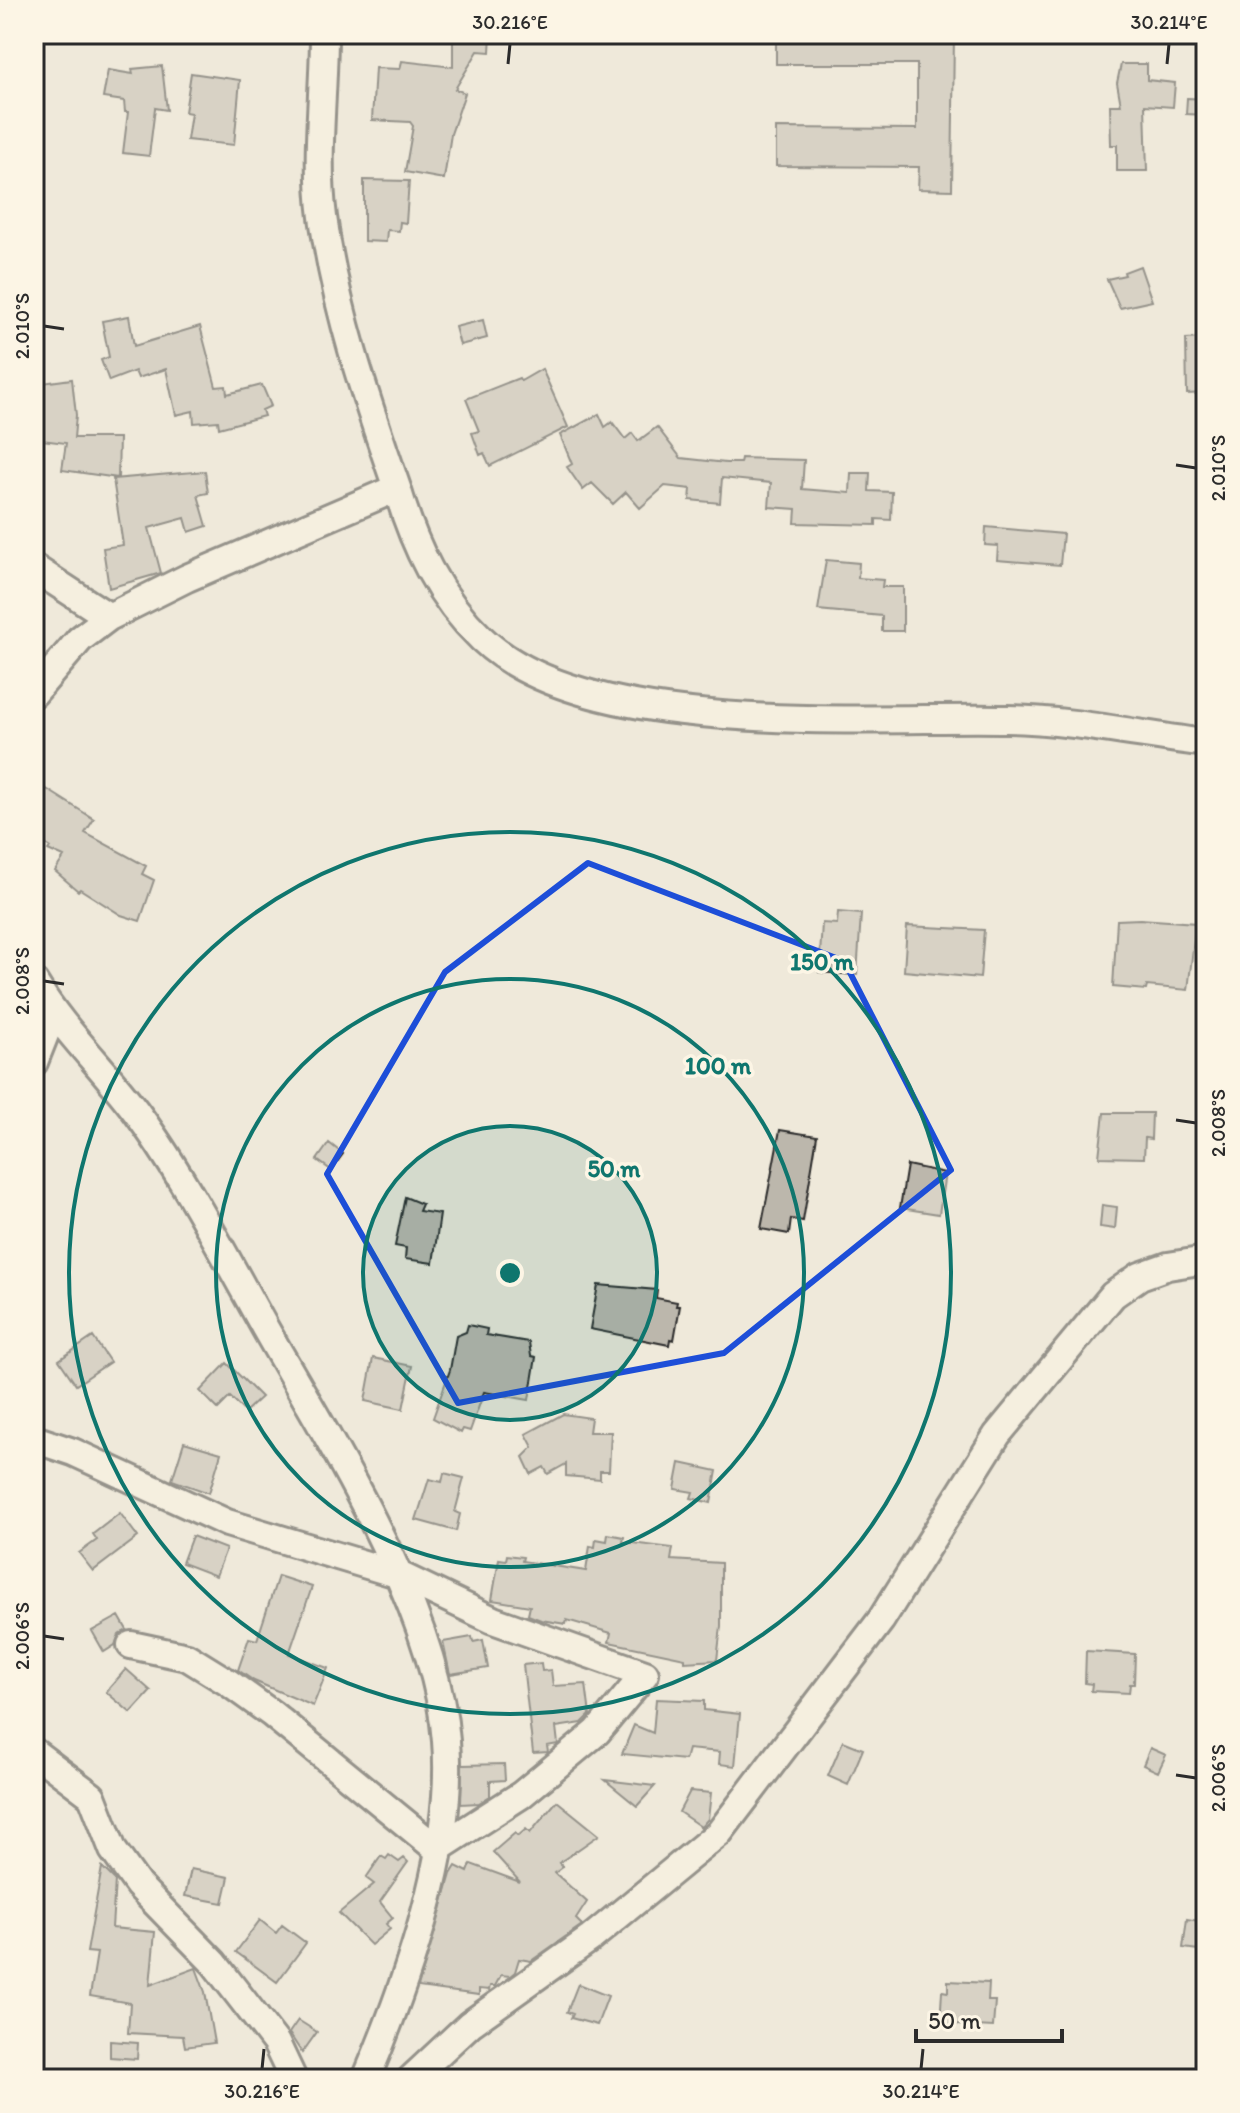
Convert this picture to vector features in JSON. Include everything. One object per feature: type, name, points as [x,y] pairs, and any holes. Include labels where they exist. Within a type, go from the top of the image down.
[{"type":"street","points":[[324,34],[320,132],[323,215],[340,309],[397,488],[426,565],[447,601],[484,641],[514,662],[594,694],[742,718],[1011,719],[1206,743]]},
{"type":"street","points":[[34,693],[80,639],[109,617],[187,578],[397,488]]},
{"type":"street","points":[[34,568],[109,617]]},
{"type":"street","points":[[34,982],[53,1014],[140,1117],[327,1436],[397,1574],[441,1697],[447,1744],[443,1822],[424,1914],[397,2008],[366,2079]]},
{"type":"street","points":[[34,1062],[53,1014]]},
{"type":"street","points":[[411,2079],[470,2024],[591,1938],[719,1833],[881,1620],[997,1435],[1113,1295],[1140,1276],[1168,1266],[1206,1260]]},
{"type":"street","points":[[34,1439],[73,1452],[227,1523],[397,1574],[493,1620],[645,1674],[597,1732],[521,1795],[437,1849]]},
{"type":"street","points":[[131,1645],[187,1657],[229,1683],[272,1714],[437,1849]]},
{"type":"street","points":[[34,1752],[92,1796],[113,1850],[138,1885],[214,1963],[276,2043],[293,2079]]},
{"type":"highlighted area","points":[[588,863],[844,961],[951,1170],[724,1353],[458,1403],[327,1174],[445,972]]},
{"type":"building","points":[[453,34],[491,34],[490,52],[478,51],[455,89],[465,93],[451,134],[444,179],[405,172],[413,126],[410,122],[372,120],[375,68],[400,69],[402,61],[453,67]]},
{"type":"building","points":[[776,34],[954,34],[952,190],[918,189],[919,167],[776,166],[776,128],[917,129],[917,64],[776,64]]},
{"type":"building","points":[[1121,64],[1147,64],[1147,80],[1175,83],[1173,107],[1145,105],[1147,171],[1117,171],[1117,145],[1111,145],[1110,105],[1121,105],[1117,83]]},
{"type":"building","points":[[162,66],[167,110],[155,108],[149,156],[123,153],[128,112],[125,112],[124,101],[103,98],[108,70],[133,74],[132,69]]},
{"type":"building","points":[[191,73],[240,80],[234,145],[187,140],[191,113],[185,112]]},
{"type":"building","points":[[1187,98],[1206,99],[1206,115],[1186,114]]},
{"type":"building","points":[[364,180],[409,181],[406,223],[400,222],[399,231],[387,230],[386,242],[364,241]]},
{"type":"building","points":[[1140,266],[1152,301],[1120,308],[1107,279],[1125,275],[1124,272]]},
{"type":"building","points":[[129,316],[134,346],[200,326],[216,387],[226,386],[227,394],[262,385],[271,406],[262,410],[264,416],[219,428],[218,421],[194,423],[193,411],[176,415],[166,369],[138,378],[135,371],[109,381],[101,360],[109,357],[102,321]]},
{"type":"building","points":[[483,320],[487,338],[460,345],[455,327]]},
{"type":"building","points":[[1203,338],[1206,393],[1187,394],[1186,339]]},
{"type":"building","points":[[542,369],[568,427],[490,466],[484,453],[480,455],[472,433],[479,431],[466,399],[519,378],[521,381]]},
{"type":"building","points":[[72,379],[76,415],[74,438],[119,438],[118,478],[62,470],[66,443],[34,439],[34,400],[44,398],[42,383]]},
{"type":"building","points":[[599,414],[605,427],[612,422],[625,439],[632,433],[638,441],[657,427],[681,458],[726,463],[740,463],[741,458],[804,460],[802,489],[850,493],[851,473],[870,473],[869,491],[892,492],[891,520],[876,519],[876,525],[795,523],[796,509],[769,507],[771,483],[722,478],[720,503],[690,500],[691,489],[665,486],[640,508],[626,492],[613,504],[592,483],[583,490],[567,467],[572,464],[560,435]]},
{"type":"building","points":[[205,471],[208,493],[198,495],[207,526],[189,532],[185,518],[149,528],[161,573],[109,588],[103,548],[123,545],[113,479]]},
{"type":"building","points":[[986,527],[1063,534],[1060,565],[997,560],[998,546],[985,545]]},
{"type":"building","points":[[826,560],[859,563],[858,578],[883,580],[882,587],[903,587],[903,631],[882,631],[882,616],[818,610]]},
{"type":"building","points":[[45,788],[94,819],[85,833],[146,866],[142,874],[154,880],[140,921],[121,915],[80,889],[78,891],[55,871],[64,857],[48,850],[50,847],[34,838],[34,826],[44,810],[35,804]]},
{"type":"building","points":[[838,912],[861,914],[857,975],[819,972],[822,923],[837,924]]},
{"type":"building","points":[[1117,920],[1196,923],[1188,990],[1113,987]]},
{"type":"building","points":[[907,926],[984,930],[980,978],[904,971]]},
{"type":"building","points":[[1104,1113],[1152,1113],[1151,1139],[1145,1138],[1144,1158],[1099,1157]]},
{"type":"building","points":[[780,1130],[817,1136],[803,1221],[791,1219],[789,1234],[761,1229]]},
{"type":"building","points":[[329,1143],[343,1154],[331,1170],[317,1160]]},
{"type":"building","points":[[907,1165],[945,1173],[939,1214],[900,1208]]},
{"type":"building","points":[[405,1197],[422,1204],[419,1211],[440,1214],[433,1263],[405,1259],[406,1248],[395,1246]]},
{"type":"building","points":[[1102,1205],[1117,1207],[1115,1229],[1100,1227]]},
{"type":"building","points":[[598,1285],[657,1290],[656,1298],[677,1302],[676,1306],[680,1306],[674,1340],[670,1339],[669,1345],[590,1329]]},
{"type":"building","points":[[468,1325],[487,1329],[486,1335],[529,1342],[531,1356],[536,1357],[529,1400],[484,1392],[470,1431],[463,1429],[461,1433],[433,1418],[450,1370],[456,1336],[466,1332]]},
{"type":"building","points":[[93,1337],[110,1362],[76,1385],[59,1360]]},
{"type":"building","points":[[373,1358],[412,1366],[403,1409],[365,1401]]},
{"type":"building","points":[[227,1363],[261,1397],[245,1412],[230,1397],[218,1409],[200,1391]]},
{"type":"building","points":[[563,1414],[591,1418],[589,1432],[611,1432],[609,1471],[600,1471],[600,1479],[566,1476],[566,1464],[548,1474],[544,1467],[531,1474],[523,1457],[533,1447],[526,1434]]},
{"type":"building","points":[[184,1442],[221,1453],[209,1493],[172,1480]]},
{"type":"building","points":[[680,1463],[717,1471],[711,1503],[691,1498],[693,1492],[675,1489]]},
{"type":"building","points":[[444,1473],[464,1478],[455,1512],[460,1514],[456,1531],[416,1520],[429,1479],[442,1482]]},
{"type":"building","points":[[120,1513],[138,1537],[93,1571],[79,1553],[97,1540],[93,1534]]},
{"type":"building","points":[[608,1534],[624,1537],[623,1542],[673,1548],[671,1560],[721,1563],[721,1626],[717,1660],[685,1662],[685,1658],[609,1642],[611,1633],[567,1620],[566,1624],[541,1620],[528,1615],[530,1606],[492,1600],[499,1559],[506,1560],[507,1555],[523,1557],[522,1561],[586,1571],[590,1546],[595,1547],[596,1539],[607,1541]]},
{"type":"building","points":[[192,1536],[226,1549],[216,1576],[182,1563]]},
{"type":"building","points":[[278,1576],[312,1587],[289,1654],[328,1668],[313,1706],[254,1681],[238,1670],[249,1638],[257,1640]]},
{"type":"building","points":[[119,1616],[127,1630],[119,1635],[115,1645],[104,1652],[92,1631]]},
{"type":"building","points":[[472,1637],[473,1642],[483,1640],[488,1668],[450,1674],[443,1642]]},
{"type":"building","points":[[1086,1651],[1135,1654],[1134,1684],[1130,1684],[1129,1693],[1091,1691],[1092,1684],[1085,1683]]},
{"type":"building","points":[[541,1663],[542,1671],[551,1670],[553,1686],[586,1684],[590,1715],[582,1723],[556,1727],[558,1744],[547,1746],[548,1752],[533,1753],[523,1665]]},
{"type":"building","points":[[126,1669],[151,1691],[131,1713],[106,1692]]},
{"type":"building","points":[[656,1699],[704,1701],[704,1710],[740,1714],[735,1766],[719,1764],[720,1752],[688,1749],[685,1760],[622,1754],[634,1725],[653,1733]]},
{"type":"building","points":[[843,1741],[863,1749],[848,1785],[828,1776]]},
{"type":"building","points":[[1150,1748],[1166,1755],[1158,1772],[1143,1765]]},
{"type":"building","points":[[504,1764],[505,1780],[490,1781],[490,1796],[479,1803],[461,1804],[462,1765]]},
{"type":"building","points":[[605,1780],[655,1786],[637,1806]]},
{"type":"building","points":[[690,1791],[711,1793],[708,1819],[701,1827],[679,1812]]},
{"type":"building","points":[[557,1801],[599,1835],[559,1863],[563,1867],[555,1873],[587,1902],[576,1919],[582,1925],[531,1961],[519,1959],[515,1972],[510,1976],[501,1975],[489,1990],[479,1989],[479,1995],[418,1987],[456,1866],[468,1872],[471,1864],[520,1882],[493,1852],[515,1833],[518,1836],[526,1829],[530,1833]]},
{"type":"building","points":[[389,1855],[399,1862],[404,1858],[408,1862],[380,1902],[393,1918],[386,1924],[390,1929],[371,1945],[339,1913],[374,1884],[366,1878],[381,1856],[386,1859]]},
{"type":"building","points":[[102,1867],[115,1880],[112,1928],[155,1932],[150,1985],[196,1968],[205,1992],[214,2043],[185,2047],[183,2036],[128,2033],[130,2003],[90,1996],[97,1953],[87,1952]]},
{"type":"building","points":[[191,1869],[229,1877],[223,1903],[185,1896]]},
{"type":"building","points":[[1187,1919],[1206,1922],[1206,1951],[1183,1948]]},
{"type":"building","points":[[260,1920],[276,1933],[282,1925],[306,1943],[277,1982],[236,1952]]},
{"type":"building","points":[[948,1981],[989,1983],[988,2001],[995,2001],[993,2027],[940,2024],[942,1991],[948,1992]]},
{"type":"building","points":[[578,1984],[608,1996],[597,2025],[571,2018],[573,2014],[567,2012]]},
{"type":"building","points":[[298,2020],[317,2032],[302,2053],[289,2033]]},
{"type":"building","points":[[110,2041],[138,2043],[137,2059],[110,2057]]}]
